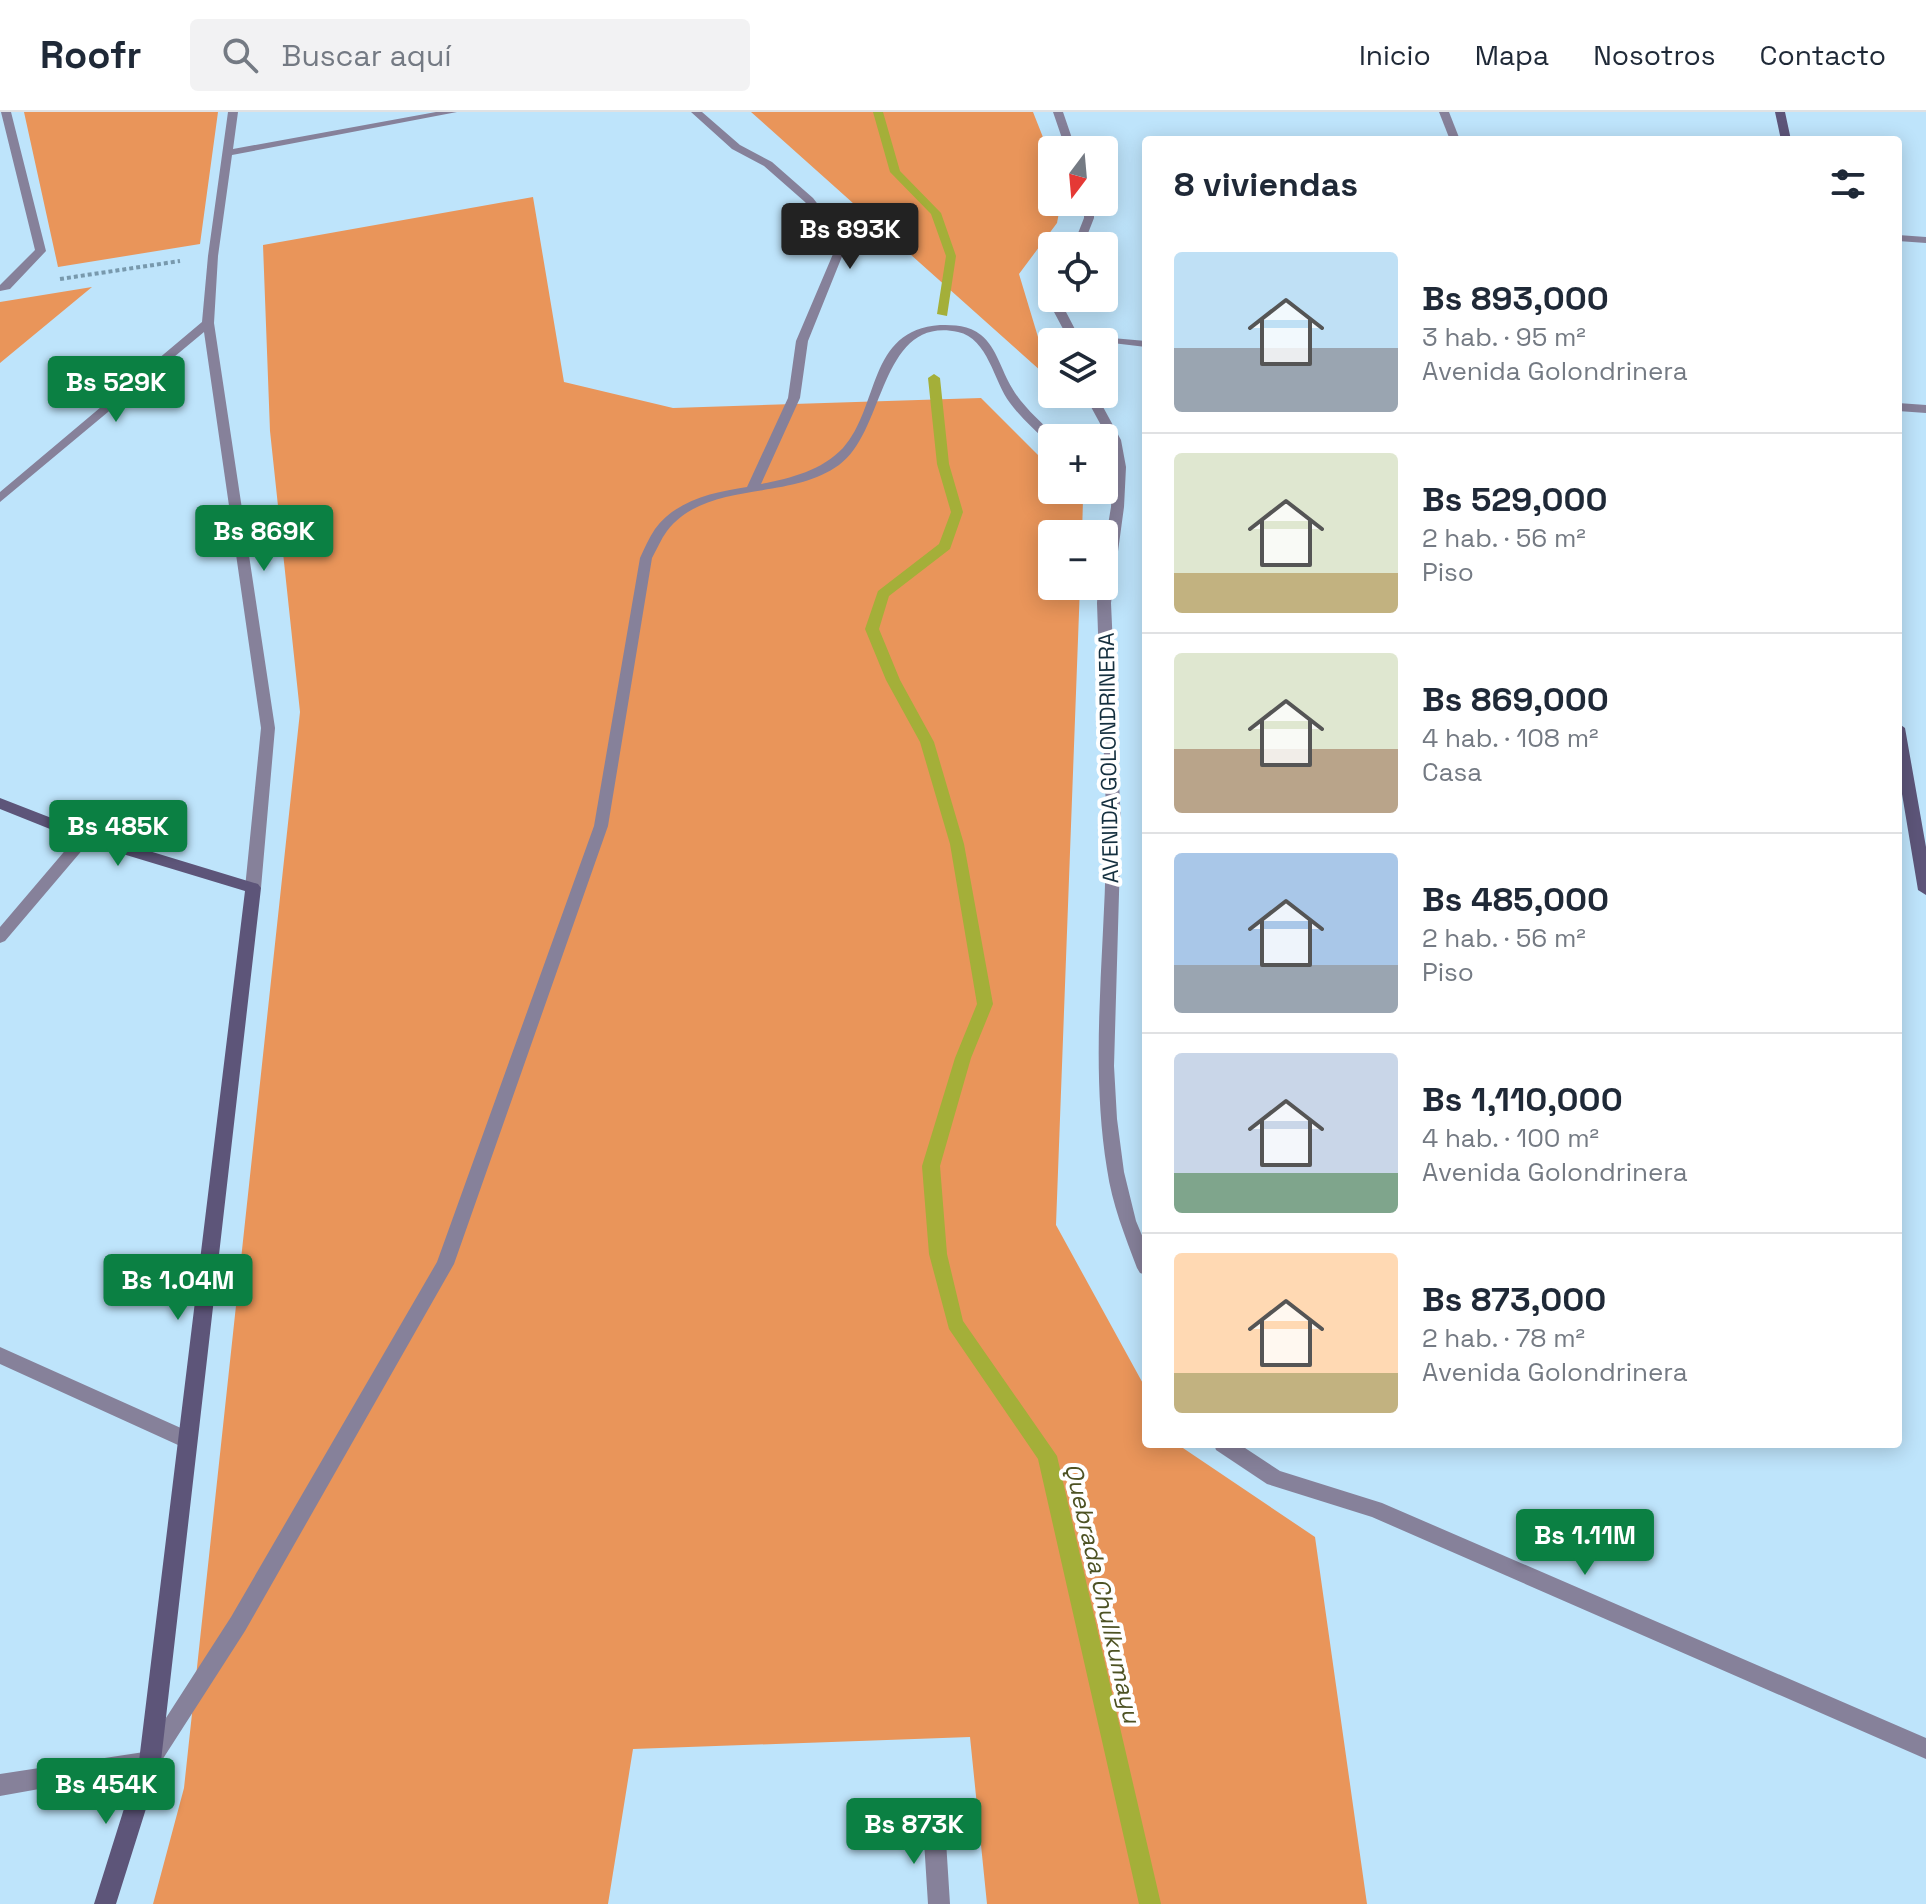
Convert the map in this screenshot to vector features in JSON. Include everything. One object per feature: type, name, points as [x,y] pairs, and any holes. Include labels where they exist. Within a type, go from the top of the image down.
[{"type":"street","points":[[3,288],[41,251],[6,112]]},
{"type":"street","points":[[105,1904],[150,1761],[185,1439],[253,888],[268,728],[208,323],[213,256],[233,112]]},
{"type":"street","points":[[227,153],[452,112]]},
{"type":"street","points":[[696,112],[736,147],[768,164],[809,200],[831,228],[838,254],[802,341],[794,398],[753,487]]},
{"type":"street","points":[[1058,112],[1066,136]]},
{"type":"street","points":[[1444,112],[1453,136]]},
{"type":"street","points":[[1780,112],[1785,136]]},
{"type":"street","points":[[1902,238],[1926,240]]},
{"type":"street","points":[[0,498],[208,323]]},
{"type":"street","points":[[0,1785],[150,1761],[238,1624],[445,1264],[601,826],[646,558],[652,539],[665,521],[687,507],[753,487],[810,476],[846,455],[858,438],[886,362],[901,345],[931,329],[957,328],[976,335],[1024,413],[1038,426]]},
{"type":"street","points":[[1118,342],[1142,344]]},
{"type":"street","points":[[1902,407],[1926,409]]},
{"type":"street","name":"AVENIDA GOLONDRINERA","points":[[1113,504],[1116,536],[1104,599],[1113,856],[1106,961],[1106,1055],[1114,1152],[1134,1245],[1142,1260]]},
{"type":"street","points":[[1902,751],[1926,890]]},
{"type":"street","points":[[0,803],[85,837],[253,888]]},
{"type":"street","points":[[0,937],[85,837]]},
{"type":"street","points":[[0,1355],[185,1439]]},
{"type":"street","points":[[1228,1448],[1274,1478],[1375,1509],[1926,1749]]},
{"type":"street","points":[[934,1825],[939,1904]]},
{"type":"path","points":[[3,288],[213,256]]},
{"type":"shaded area","points":[[24,112],[218,112],[200,244],[58,267]]},
{"type":"shaded area","points":[[751,112],[1033,112],[1042,136],[1038,136],[1038,216],[1058,216],[1050,232],[1038,232],[1038,248],[1019,274],[1038,337],[1038,368]]},
{"type":"shaded area","points":[[533,197],[564,382],[673,408],[981,398],[1038,455],[1038,504],[1083,504],[1082,520],[1038,520],[1038,600],[1079,600],[1056,1225],[1142,1382],[1142,1448],[1183,1448],[1315,1537],[1367,1904],[987,1904],[970,1737],[633,1749],[608,1904],[153,1904],[184,1788],[300,712],[270,431],[263,245]]},
{"type":"shaded area","points":[[92,287],[0,363],[0,302]]},
{"type":"waterway","name":"Quebrada Chullkumayu","points":[[878,112],[895,172],[936,213],[951,256],[943,314]]},
{"type":"waterway","name":"Quebrada Chullkumayu","points":[[934,378],[943,464],[957,512],[945,546],[883,594],[872,629],[893,680],[927,742],[957,844],[985,1004],[963,1058],[931,1166],[938,1254],[955,1324],[1047,1456],[1150,1904]]}]
